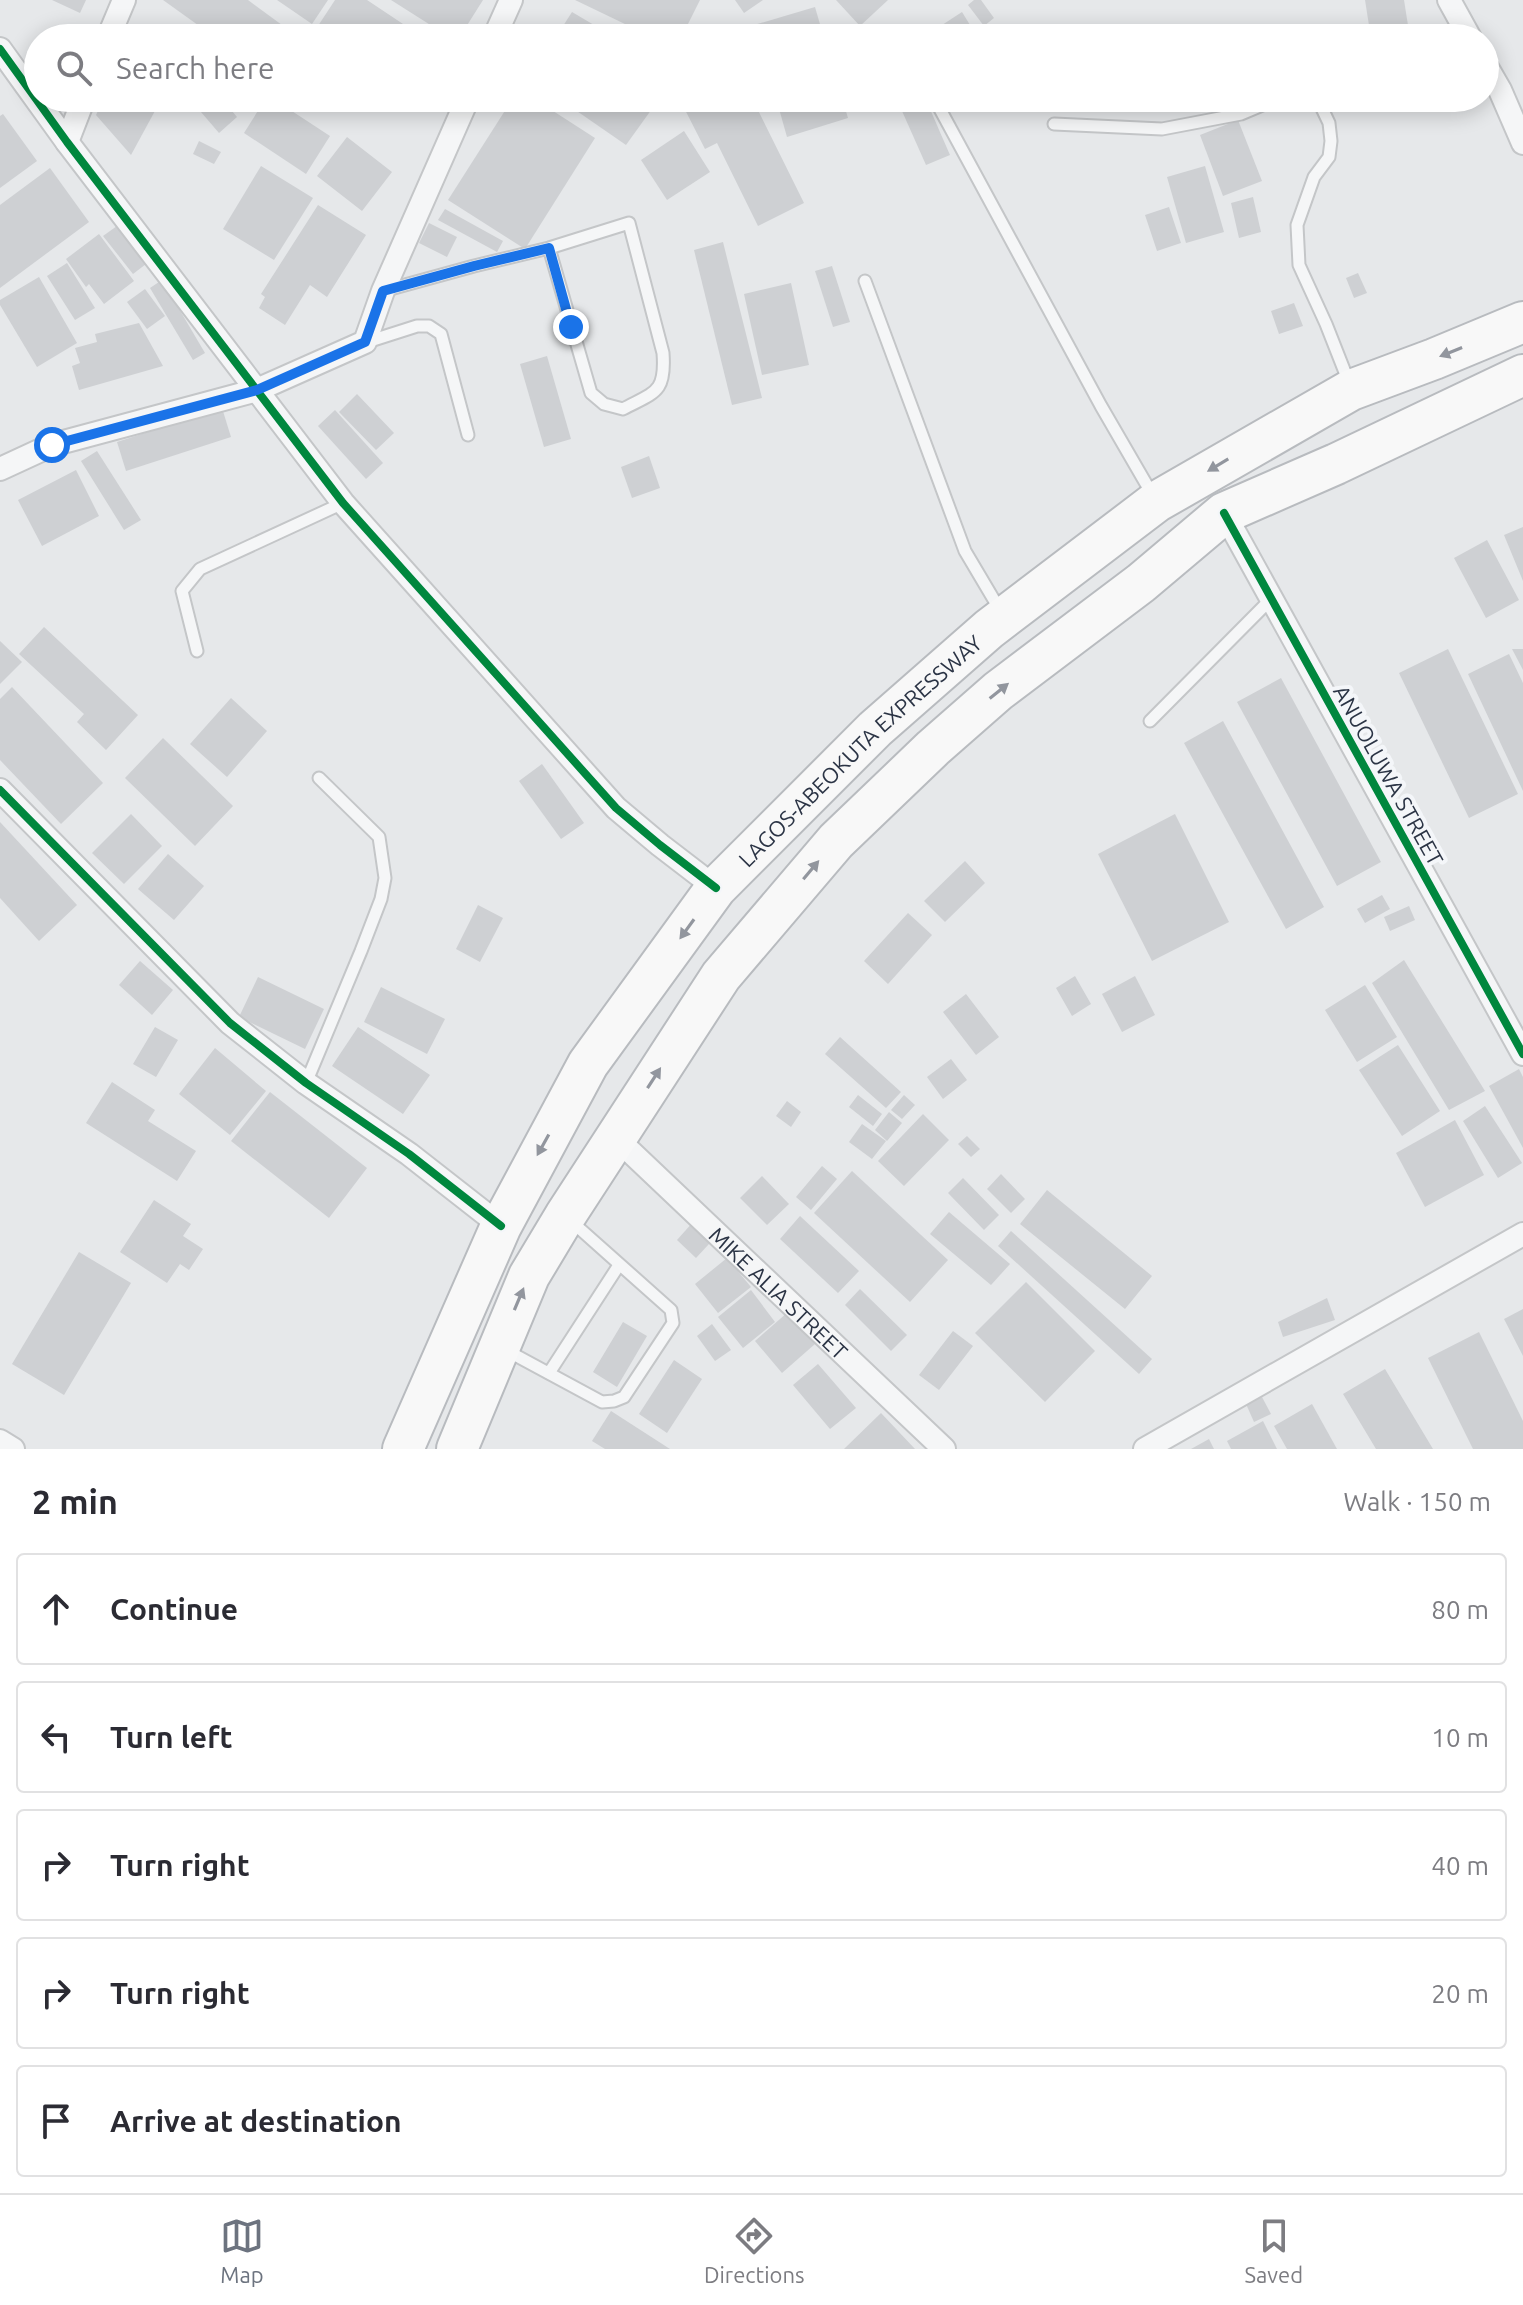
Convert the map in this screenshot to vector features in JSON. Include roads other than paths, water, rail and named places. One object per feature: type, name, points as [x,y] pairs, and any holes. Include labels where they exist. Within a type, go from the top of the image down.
[{"type":"highway","name":"LAGOS-ABEOKUTA EXPRESSWAY","points":[[403,1449],[501,1226],[588,1064],[716,888],[875,729],[1004,617],[1156,502],[1351,390],[1523,322]]},
{"type":"highway","points":[[457,1449],[529,1276],[565,1216],[721,976],[836,841],[998,691],[1141,583],[1224,513],[1336,464],[1523,375]]},
{"type":"street","points":[[114,24],[124,0]]},
{"type":"street","points":[[500,24],[511,0]]},
{"type":"street","points":[[1449,0],[1462,24]]},
{"type":"street","points":[[0,49],[24,82]]},
{"type":"street","points":[[1499,88],[1523,143]]},
{"type":"street","points":[[45,112],[343,503],[616,808],[716,888]]},
{"type":"street","points":[[67,142],[79,112]]},
{"type":"street","points":[[0,469],[52,445],[257,390],[365,342],[383,291],[462,112]]},
{"type":"street","name":"ANUOLUWA STREET","points":[[1224,513],[1523,1054]]},
{"type":"street","points":[[0,790],[230,1023],[306,1083],[409,1154],[501,1226]]},
{"type":"street","name":"MIKE ALIA STREET","points":[[615,1137],[944,1449]]},
{"type":"street","points":[[1145,1449],[1523,1234]]},
{"type":"street","points":[[0,1441],[13,1449]]},
{"type":"lane","points":[[942,112],[1156,502]]},
{"type":"lane","points":[[1054,124],[1162,129],[1246,112]]},
{"type":"lane","points":[[1324,112],[1329,123],[1329,157],[1314,177],[1297,225],[1299,265],[1351,390]]},
{"type":"lane","points":[[383,291],[549,248],[629,223],[663,353],[665,373],[658,391],[623,409],[604,404],[591,393],[549,248]]},
{"type":"lane","points":[[865,281],[965,551],[1004,617]]},
{"type":"lane","points":[[365,342],[417,326],[429,326],[441,334],[468,435]]},
{"type":"lane","points":[[197,651],[182,591],[200,569],[343,503]]},
{"type":"lane","points":[[1150,721],[1271,599]]},
{"type":"lane","points":[[306,1083],[361,951],[381,899],[385,878],[379,837],[319,778]]},
{"type":"lane","points":[[500,1346],[602,1402],[614,1401],[624,1397],[673,1323],[671,1310],[565,1216]]},
{"type":"lane","points":[[549,1373],[619,1265]]}]
